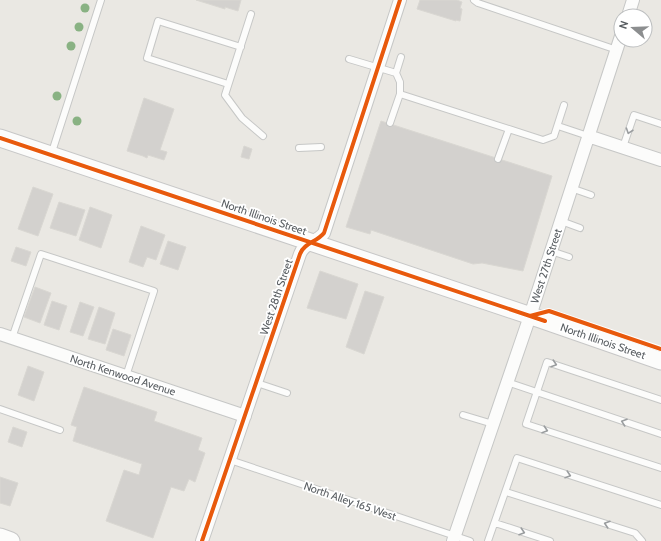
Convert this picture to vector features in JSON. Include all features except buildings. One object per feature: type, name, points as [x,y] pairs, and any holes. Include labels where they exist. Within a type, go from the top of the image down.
[{"type":"main road","name":"North Illinois Street","points":[[0,138],[661,361]]},
{"type":"main road","points":[[0,537],[10,541]]},
{"type":"street","name":"West 28th Street","points":[[202,541],[301,251],[324,233],[400,0]]},
{"type":"street","name":"West 27th Street","points":[[454,539],[530,316],[617,50]]},
{"type":"street","points":[[588,136],[661,160]]},
{"type":"street","name":"North Kenwood Avenue","points":[[0,334],[245,416]]},
{"type":"lane","points":[[51,155],[101,0]]},
{"type":"lane","points":[[474,0],[478,3],[617,50]]},
{"type":"lane","points":[[252,14],[225,95],[242,118],[263,136]]},
{"type":"lane","points":[[228,84],[147,58],[158,21],[241,47]]},
{"type":"lane","points":[[390,124],[400,94],[400,82],[396,73],[401,58]]},
{"type":"lane","points":[[350,59],[396,73]]},
{"type":"lane","points":[[400,94],[543,140],[554,136],[564,105]]},
{"type":"lane","points":[[624,147],[634,115],[661,124]]},
{"type":"lane","points":[[558,126],[588,136]]},
{"type":"lane","points":[[498,159],[509,129]]},
{"type":"lane","points":[[299,148],[320,147]]},
{"type":"lane","points":[[571,188],[591,195]]},
{"type":"lane","points":[[561,221],[580,228]]},
{"type":"lane","points":[[551,251],[569,257]]},
{"type":"lane","points":[[12,338],[40,254],[154,291],[126,376]]},
{"type":"lane","points":[[661,400],[547,362],[526,424],[661,468]]},
{"type":"lane","points":[[507,382],[661,434]]},
{"type":"lane","points":[[256,383],[286,393]]},
{"type":"lane","points":[[0,409],[60,430]]},
{"type":"lane","points":[[463,415],[493,424]]},
{"type":"lane","points":[[488,541],[517,458],[661,505]]},
{"type":"lane","name":"North Alley 165 West","points":[[230,460],[454,539],[470,541]]},
{"type":"lane","points":[[506,492],[635,533],[642,541]]},
{"type":"lane","points":[[495,523],[550,541]]},
{"type":"cycle path","points":[[202,541],[300,254],[304,247],[318,239],[324,233],[400,0]]},
{"type":"cycle path","points":[[0,138],[545,321]]},
{"type":"cycle path","points":[[530,316],[549,311],[661,349]]}]
